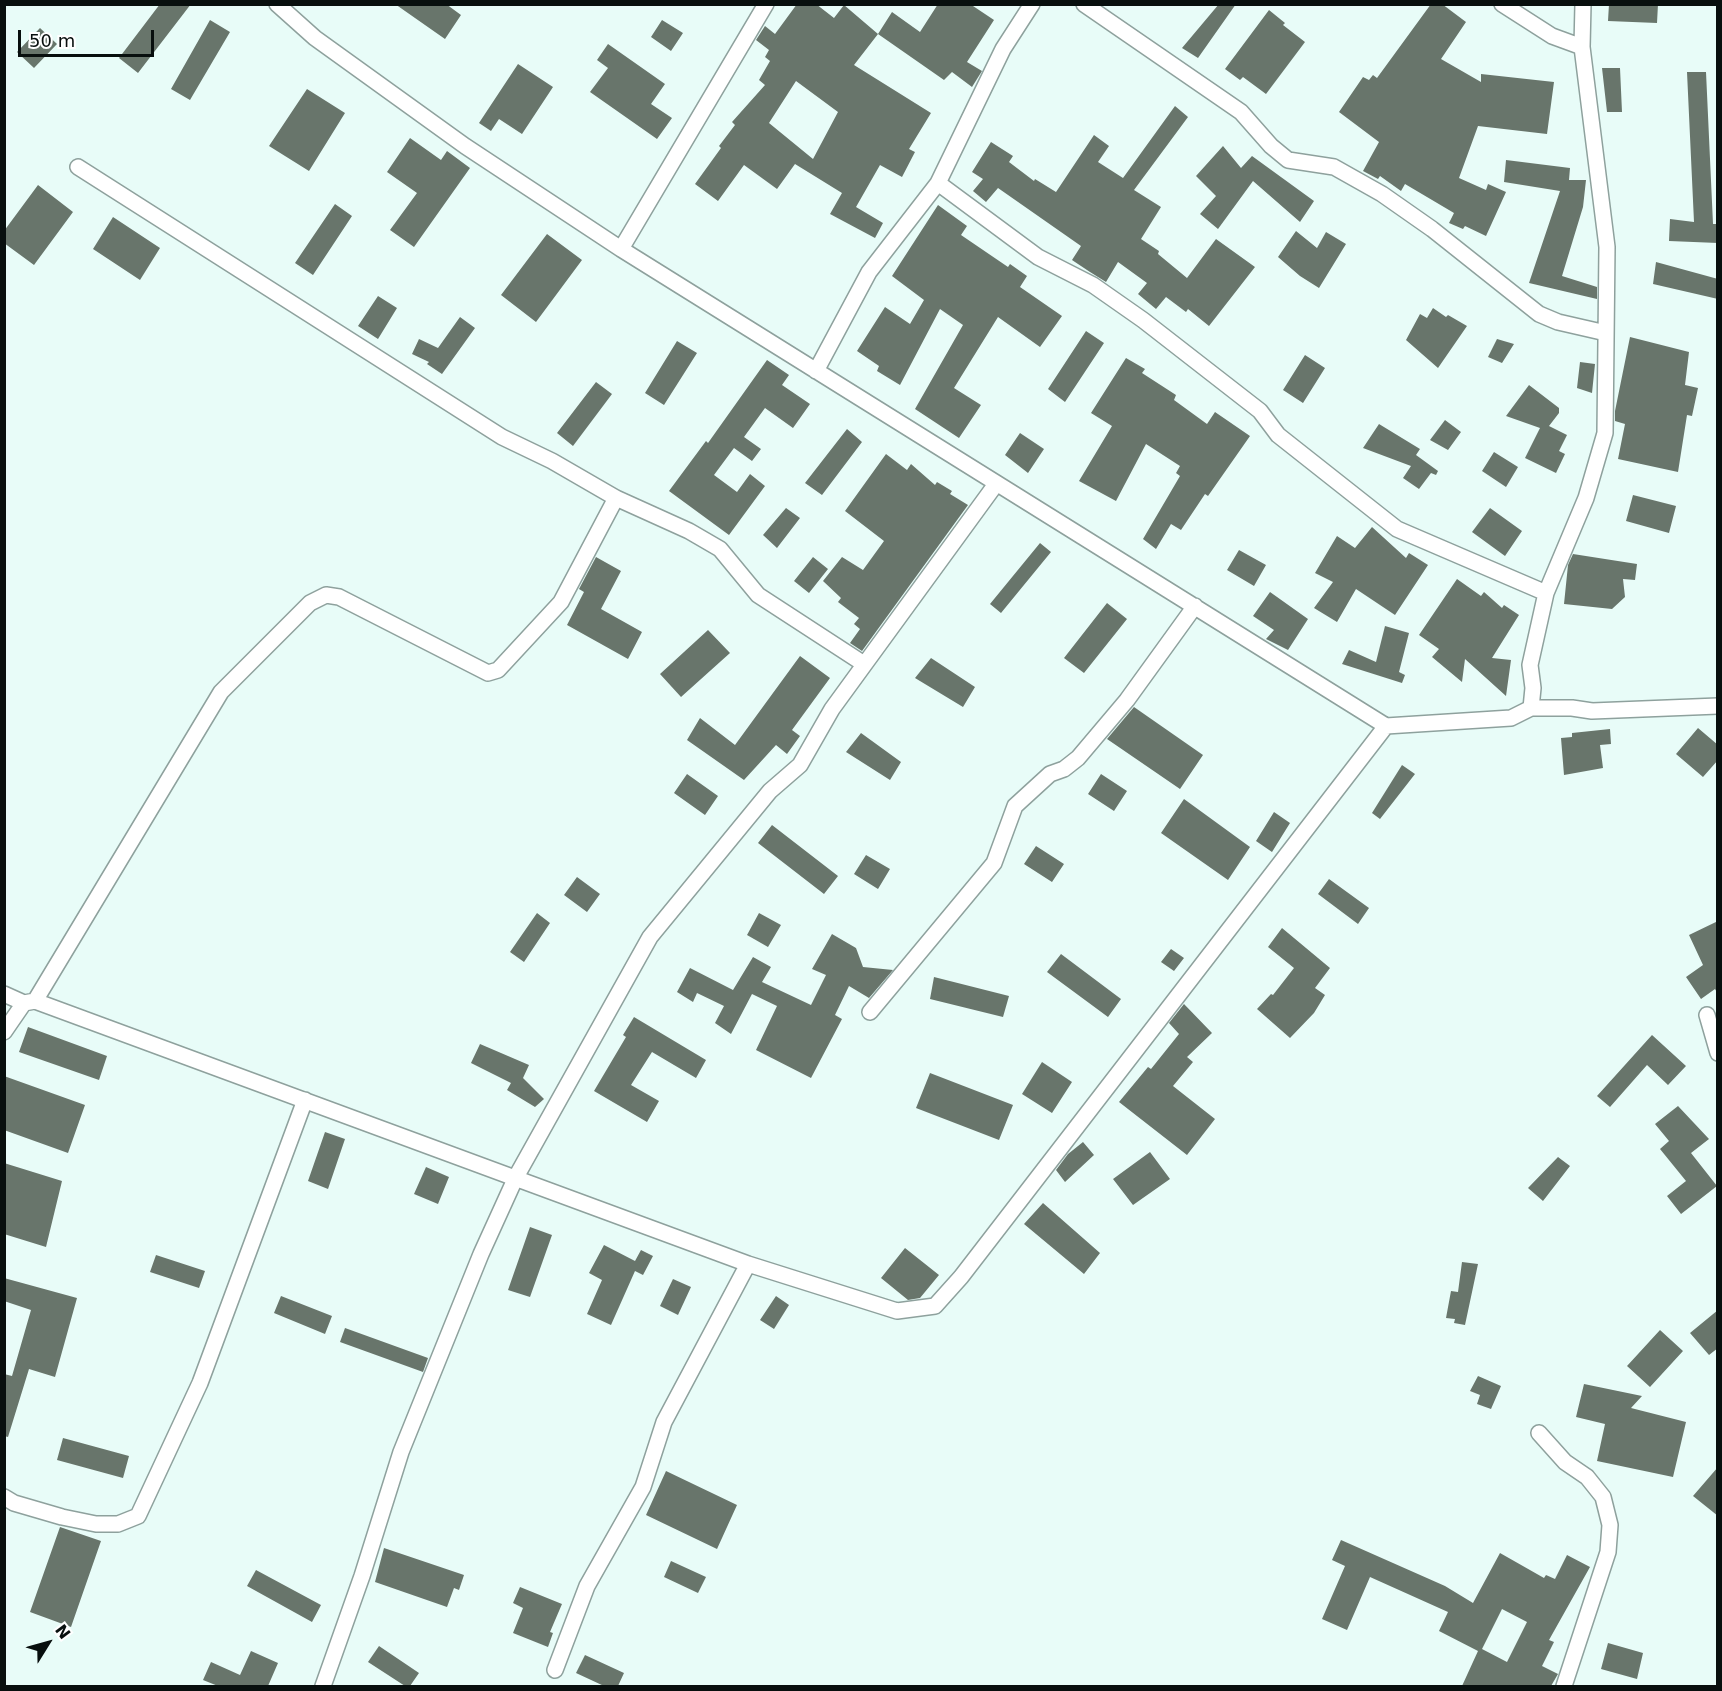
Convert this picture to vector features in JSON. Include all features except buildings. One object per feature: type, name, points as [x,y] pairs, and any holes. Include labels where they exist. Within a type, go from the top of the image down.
[{"type":"street","points":[[277,4],[315,38],[465,146],[621,249],[1386,726],[1511,718],[1531,708],[1572,708],[1592,711],[1718,706]]},
{"type":"street","points":[[621,249],[766,4]]},
{"type":"street","points":[[816,371],[869,272],[938,183],[1003,49],[1032,4]]},
{"type":"street","points":[[1084,4],[1241,112],[1270,146],[1288,160],[1335,167],[1382,194],[1432,229],[1539,314],[1558,322],[1606,333]]},
{"type":"street","points":[[1502,4],[1552,36],[1582,47]]},
{"type":"street","points":[[1531,708],[1533,688],[1530,665],[1546,593],[1586,498],[1605,433],[1607,247],[1582,47],[1583,4]]},
{"type":"street","points":[[78,167],[502,437],[552,461],[616,498],[689,531],[720,549],[758,595],[864,664]]},
{"type":"street","points":[[938,183],[1038,256],[1093,285],[1143,320],[1260,411],[1278,435],[1397,529],[1546,593]]},
{"type":"street","points":[[322,1686],[362,1576],[401,1452],[481,1254],[516,1177],[650,937],[770,791],[800,765],[832,709],[996,484]]},
{"type":"street","points":[[4,1032],[29,1002],[221,692],[310,603],[326,595],[339,597],[488,673],[498,670],[561,602],[616,498]]},
{"type":"street","points":[[870,1012],[994,862],[1015,806],[1050,774],[1064,769],[1078,758],[1127,700],[1195,606]]},
{"type":"street","points":[[4,994],[305,1100],[748,1264],[897,1311],[935,1306],[961,1277],[1386,726]]},
{"type":"street","points":[[1707,1014],[1718,1053]]},
{"type":"street","points":[[4,1497],[14,1503],[62,1518],[96,1524],[118,1524],[138,1516],[200,1383],[305,1100]]},
{"type":"street","points":[[555,1670],[586,1586],[643,1487],[664,1422],[748,1264]]},
{"type":"street","points":[[1539,1433],[1564,1462],[1587,1477],[1603,1497],[1610,1525],[1608,1552],[1564,1686]]}]
